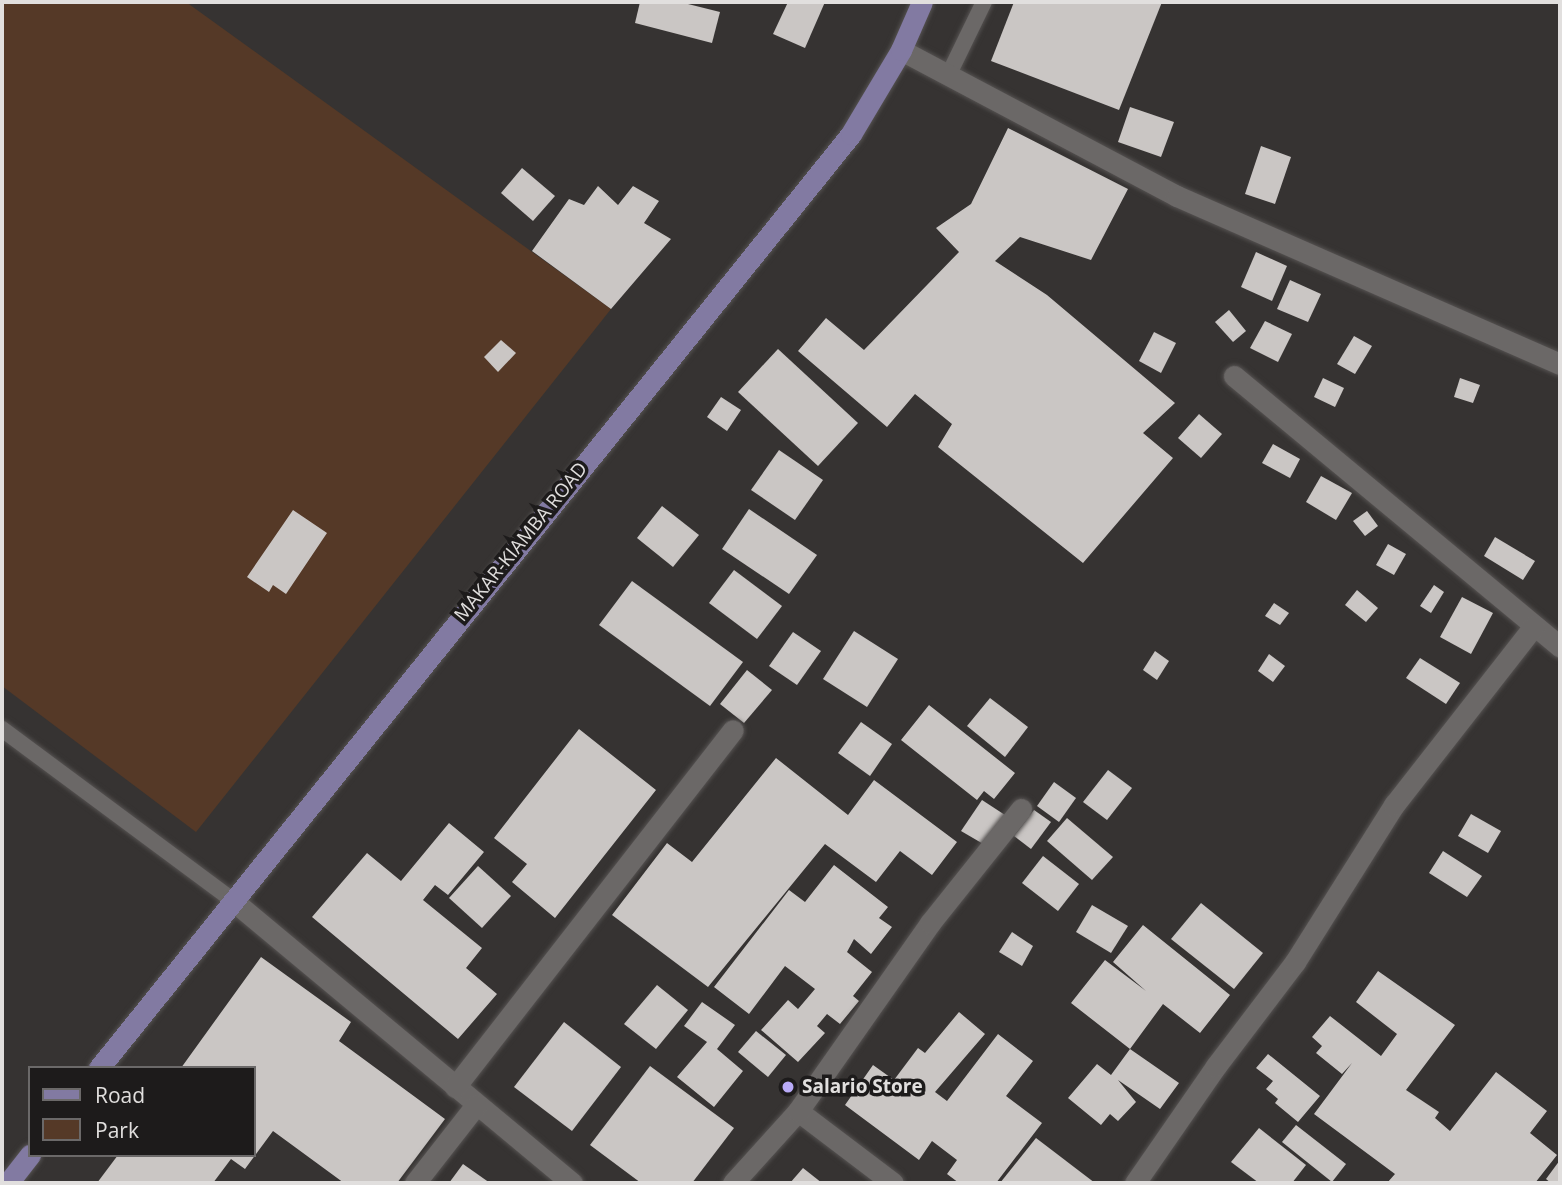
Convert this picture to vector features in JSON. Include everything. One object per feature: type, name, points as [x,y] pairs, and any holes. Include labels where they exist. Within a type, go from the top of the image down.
[{"type":"main road","name":"MAKAR-KIAMBA ROAD","points":[[101,1066],[231,899],[852,134],[901,50],[922,2]]},
{"type":"main road","points":[[8,1183],[28,1157]]},
{"type":"street","points":[[901,50],[1177,196],[1560,364]]},
{"type":"street","points":[[1234,376],[1534,626],[1559,642]]},
{"type":"street","points":[[1135,1183],[1216,1066],[1295,962],[1394,805],[1534,626]]},
{"type":"street","points":[[455,1087],[733,730]]},
{"type":"street","points":[[733,1183],[798,1111],[930,923],[1021,808]]},
{"type":"street","points":[[231,899],[572,1183]]},
{"type":"street","points":[[415,1183],[476,1105]]},
{"type":"street","points":[[798,1111],[893,1183]]},
{"type":"lane","points":[[948,76],[984,2]]},
{"type":"lane","points":[[2,729],[231,899]]},
{"type":"green space","points":[[2,2],[186,2],[611,309],[196,832],[2,686]]},
{"type":"building","points":[[640,2],[680,2],[720,12],[712,43],[635,23]]},
{"type":"building","points":[[788,2],[825,2],[805,48],[773,34]]},
{"type":"building","points":[[1014,2],[1162,2],[1119,110],[991,61]]},
{"type":"building","points":[[1130,107],[1174,122],[1161,157],[1118,142]]},
{"type":"building","points":[[1008,128],[1128,189],[1091,260],[1020,237],[995,261],[1047,295],[1175,403],[1143,433],[1173,458],[1083,563],[938,447],[952,424],[915,394],[887,427],[798,351],[826,318],[864,350],[959,252],[936,228],[971,204]]},
{"type":"building","points":[[1261,146],[1291,157],[1275,204],[1245,194]]},
{"type":"building","points":[[522,168],[555,196],[533,221],[501,193]]},
{"type":"building","points":[[598,186],[618,205],[633,186],[659,201],[644,223],[671,239],[611,309],[532,251],[569,199],[584,205]]},
{"type":"building","points":[[1256,252],[1287,266],[1272,301],[1241,287]]},
{"type":"building","points":[[1290,280],[1321,294],[1308,322],[1277,309]]},
{"type":"building","points":[[1229,310],[1246,331],[1233,342],[1215,322]]},
{"type":"building","points":[[1265,321],[1292,334],[1278,362],[1250,348]]},
{"type":"building","points":[[1154,332],[1176,343],[1161,373],[1139,361]]},
{"type":"building","points":[[1354,336],[1372,346],[1355,374],[1337,364]]},
{"type":"building","points":[[501,340],[516,353],[498,372],[484,357]]},
{"type":"building","points":[[778,349],[858,423],[818,466],[738,392]]},
{"type":"building","points":[[1323,378],[1344,388],[1335,407],[1314,397]]},
{"type":"building","points":[[1460,378],[1480,385],[1473,403],[1454,397]]},
{"type":"building","points":[[721,397],[741,410],[727,431],[707,417]]},
{"type":"building","points":[[1199,414],[1222,434],[1201,458],[1178,438]]},
{"type":"building","points":[[1273,444],[1300,459],[1290,478],[1262,463]]},
{"type":"building","points":[[779,450],[823,480],[795,520],[751,490]]},
{"type":"building","points":[[1321,476],[1352,493],[1336,520],[1306,502]]},
{"type":"building","points":[[662,506],[699,535],[673,567],[637,538]]},
{"type":"building","points":[[749,509],[817,555],[789,594],[722,549]]},
{"type":"building","points":[[293,510],[327,533],[286,594],[273,585],[269,592],[247,577]]},
{"type":"building","points":[[1367,511],[1378,526],[1365,536],[1353,521]]},
{"type":"building","points":[[1495,537],[1535,561],[1523,580],[1484,556]]},
{"type":"building","points":[[1388,544],[1406,554],[1394,575],[1376,565]]},
{"type":"building","points":[[734,570],[782,606],[757,639],[709,603]]},
{"type":"building","points":[[632,581],[743,662],[710,706],[599,625]]},
{"type":"building","points":[[1434,585],[1444,592],[1431,613],[1420,606]]},
{"type":"building","points":[[1357,590],[1378,608],[1366,622],[1345,605]]},
{"type":"building","points":[[1462,597],[1493,613],[1471,654],[1440,637]]},
{"type":"building","points":[[1274,603],[1289,613],[1280,625],[1265,616]]},
{"type":"building","points":[[854,631],[898,659],[867,707],[823,679]]},
{"type":"building","points":[[793,632],[821,651],[797,685],[769,666]]},
{"type":"building","points":[[1155,651],[1169,661],[1157,680],[1143,670]]},
{"type":"building","points":[[1269,654],[1285,666],[1273,682],[1258,671]]},
{"type":"building","points":[[1420,658],[1460,683],[1446,704],[1406,678]]},
{"type":"building","points":[[747,670],[772,690],[744,723],[720,704]]},
{"type":"building","points":[[990,698],[1028,727],[1005,757],[967,726]]},
{"type":"building","points":[[929,705],[1015,773],[994,799],[984,791],[977,800],[901,740]]},
{"type":"building","points":[[861,722],[892,744],[870,776],[838,753]]},
{"type":"building","points":[[579,729],[656,790],[555,918],[512,882],[527,864],[494,838]]},
{"type":"building","points":[[776,758],[848,815],[874,780],[957,842],[932,875],[900,851],[876,882],[825,844],[708,987],[612,915],[667,843],[692,862]]},
{"type":"building","points":[[1108,770],[1132,788],[1107,820],[1083,802]]},
{"type":"building","points":[[1054,782],[1076,798],[1059,822],[1037,806]]},
{"type":"building","points":[[982,800],[1005,815],[985,845],[961,831]]},
{"type":"building","points":[[1034,810],[1051,822],[1031,849],[1014,836]]},
{"type":"building","points":[[1471,814],[1501,831],[1488,853],[1458,836]]},
{"type":"building","points":[[1067,818],[1113,857],[1092,880],[1047,841]]},
{"type":"building","points":[[449,823],[484,852],[448,895],[435,885],[423,900],[482,948],[466,968],[497,994],[458,1039],[312,917],[367,853],[401,881]]},
{"type":"building","points":[[1443,851],[1482,876],[1467,897],[1429,873]]},
{"type":"building","points":[[1043,856],[1079,884],[1058,911],[1022,883]]},
{"type":"building","points":[[834,865],[888,907],[879,918],[892,927],[871,954],[854,939],[847,952],[872,972],[853,996],[859,1001],[840,1024],[827,1014],[817,1026],[825,1033],[798,1062],[761,1030],[788,1000],[798,1009],[815,989],[785,966],[749,1014],[714,987],[789,890],[805,902]]},
{"type":"building","points":[[478,866],[511,896],[482,928],[449,898]]},
{"type":"building","points":[[1201,903],[1263,953],[1234,989],[1171,939]]},
{"type":"building","points":[[1092,905],[1128,926],[1111,953],[1076,932]]},
{"type":"building","points":[[1143,925],[1230,995],[1200,1033],[1163,1004],[1130,1049],[1071,1003],[1105,960],[1146,991],[1113,962]]},
{"type":"building","points":[[1012,932],[1033,946],[1022,966],[999,952]]},
{"type":"building","points":[[261,957],[351,1022],[339,1041],[445,1119],[397,1183],[344,1183],[273,1131],[256,1154],[256,1066],[182,1066]]},
{"type":"building","points":[[1378,971],[1455,1025],[1406,1090],[1439,1112],[1435,1118],[1450,1131],[1496,1072],[1547,1111],[1530,1133],[1557,1155],[1535,1183],[1387,1183],[1395,1174],[1314,1114],[1352,1063],[1342,1074],[1316,1053],[1322,1046],[1312,1037],[1330,1016],[1381,1056],[1397,1034],[1356,1002]]},
{"type":"building","points":[[657,985],[688,1010],[656,1049],[624,1024]]},
{"type":"building","points":[[702,1002],[735,1025],[717,1049],[743,1071],[714,1107],[677,1077],[707,1042],[684,1026]]},
{"type":"building","points":[[959,1012],[985,1034],[935,1092],[947,1101],[998,1034],[1033,1061],[1006,1096],[1042,1123],[996,1183],[959,1183],[947,1174],[957,1160],[932,1141],[919,1160],[845,1105],[873,1065],[894,1080],[918,1048],[925,1053]]},
{"type":"building","points":[[564,1022],[621,1067],[572,1131],[514,1087]]},
{"type":"building","points":[[756,1031],[786,1055],[768,1077],[738,1052]]},
{"type":"building","points":[[1130,1049],[1179,1083],[1160,1109],[1118,1080],[1136,1102],[1118,1121],[1110,1114],[1101,1125],[1068,1098],[1097,1064],[1111,1075]]},
{"type":"building","points":[[1268,1054],[1320,1096],[1298,1122],[1275,1103],[1278,1099],[1266,1089],[1273,1081],[1256,1068]]},
{"type":"building","points":[[650,1066],[734,1128],[692,1183],[641,1183],[590,1145]]},
{"type":"building","points":[[1296,1125],[1346,1164],[1332,1182],[1282,1142]]},
{"type":"building","points":[[1259,1128],[1306,1165],[1292,1183],[1259,1183],[1231,1162]]},
{"type":"building","points":[[1036,1138],[1095,1183],[1000,1183]]},
{"type":"building","points":[[116,1157],[254,1157],[245,1169],[231,1159],[213,1183],[97,1183]]},
{"type":"building","points":[[1560,1160],[1560,1183],[1551,1183],[1546,1179]]},
{"type":"building","points":[[463,1164],[490,1183],[449,1183]]},
{"type":"building","points":[[803,1168],[822,1183],[790,1183]]},
{"type":"place","name":"Salario Store","points":[[788,1087]]}]
